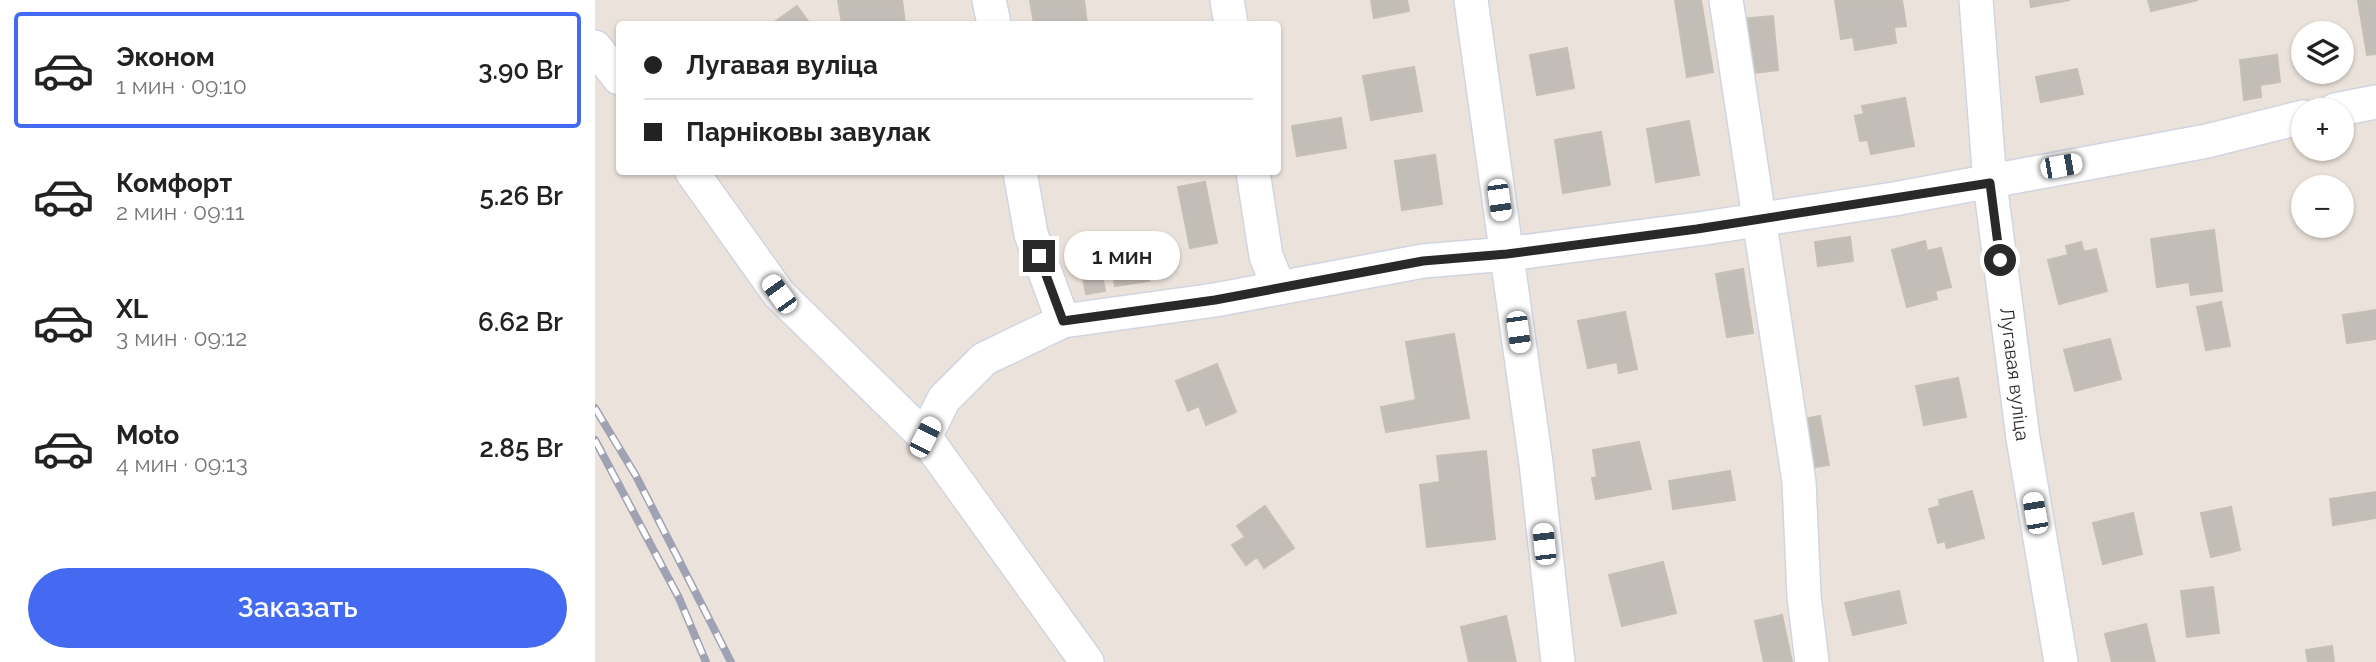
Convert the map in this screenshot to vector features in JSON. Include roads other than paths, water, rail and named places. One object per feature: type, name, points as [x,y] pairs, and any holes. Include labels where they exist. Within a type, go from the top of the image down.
[{"type":"street","points":[[989,0],[993,21]]},
{"type":"street","points":[[1227,0],[1230,21]]},
{"type":"street","points":[[1471,0],[1536,463],[1557,662]]},
{"type":"street","points":[[1726,0],[1761,220],[1798,482],[1804,596],[1812,662]]},
{"type":"street","name":"Лугавая вуліца","points":[[1976,0],[1990,183],[2023,438],[2061,662]]},
{"type":"street","points":[[595,47],[616,74]]},
{"type":"street","points":[[2354,106],[2376,102]]},
{"type":"street","points":[[925,437],[944,399],[984,359],[1063,321],[1279,288],[1423,261],[1507,254],[1761,220],[1990,183],[2061,166],[2207,141],[2291,120]]},
{"type":"street","points":[[694,175],[779,294],[925,437],[1087,662]]},
{"type":"street","points":[[1021,175],[1031,234],[1063,321]]},
{"type":"street","points":[[1253,175],[1266,256],[1279,288]]},
{"type":"railway","points":[[595,408],[636,476],[731,662]]},
{"type":"railway","points":[[595,440],[679,598],[706,662]]}]
